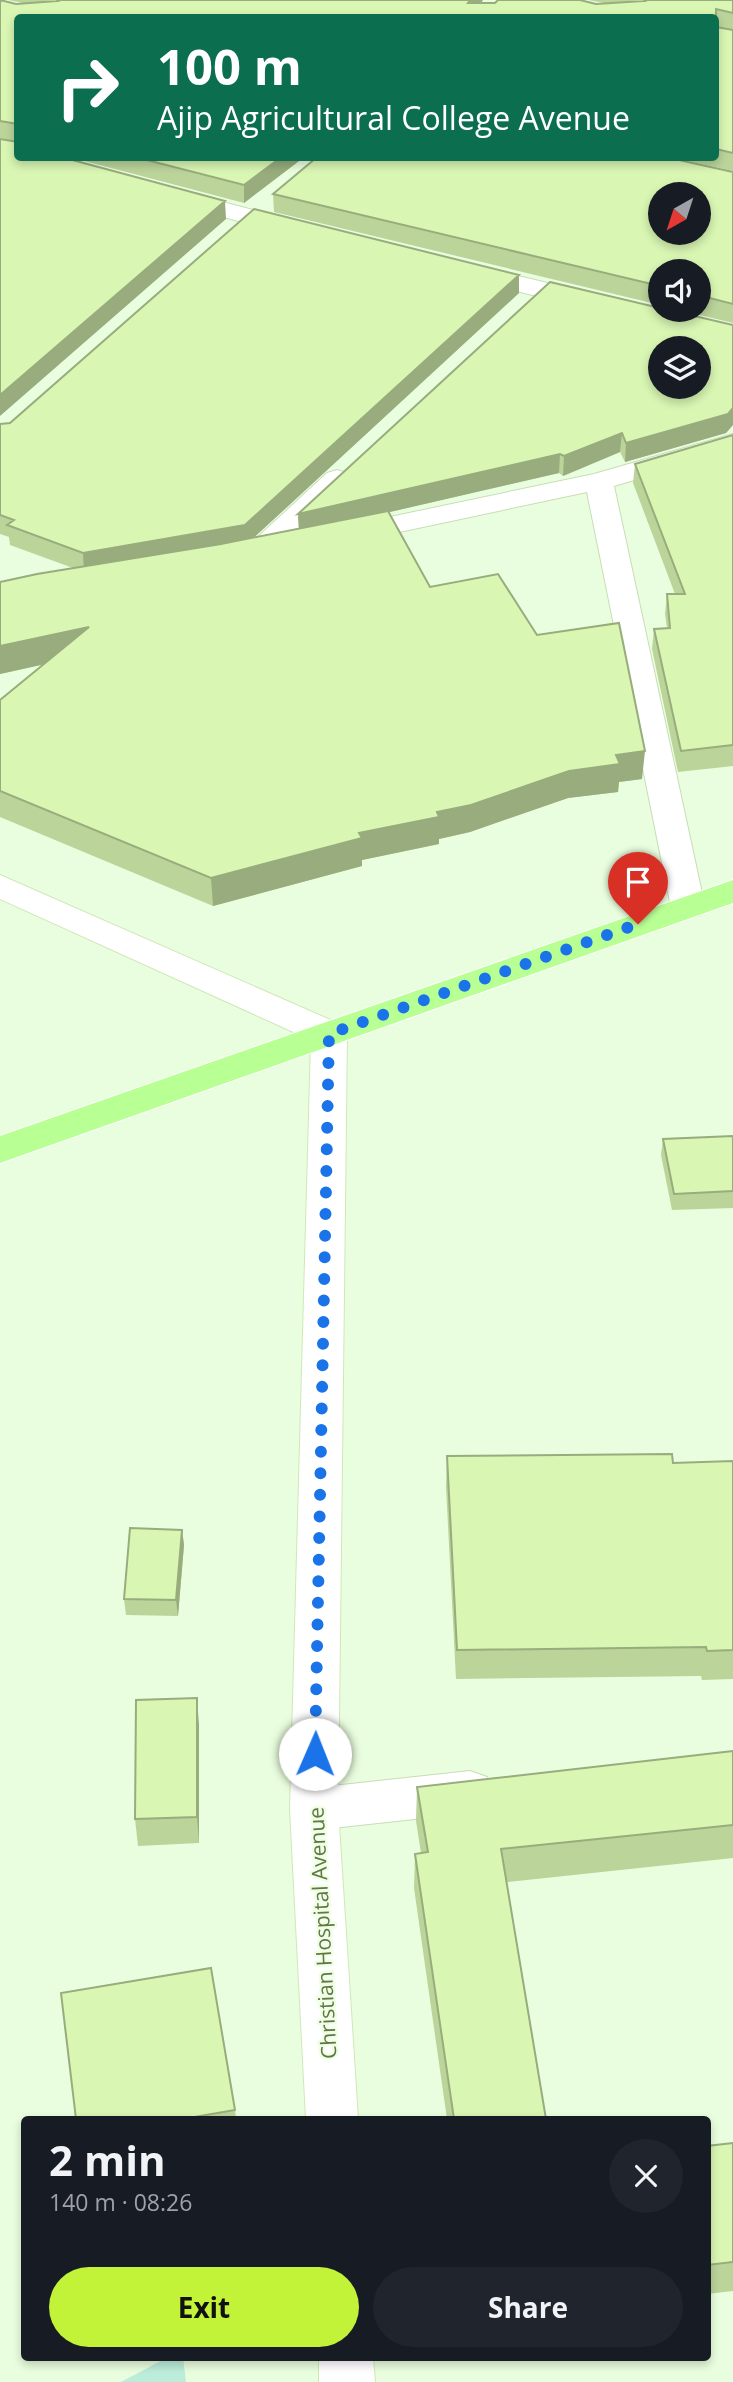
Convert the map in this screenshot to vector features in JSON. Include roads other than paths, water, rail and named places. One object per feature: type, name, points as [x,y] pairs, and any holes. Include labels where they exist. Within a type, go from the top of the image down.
[{"type":"main road","points":[[0,1150],[733,891]]},
{"type":"street","points":[[157,191],[328,237]]},
{"type":"street","points":[[227,235],[268,200]]},
{"type":"street","points":[[448,267],[610,305]]},
{"type":"street","points":[[522,309],[542,290]]},
{"type":"street","points":[[358,460],[243,556],[599,481],[733,442]]},
{"type":"street","points":[[599,481],[688,907]]},
{"type":"street","points":[[0,886],[329,1034]]},
{"type":"street","name":"Christian Hospital Avenue","points":[[329,1034],[314,1809],[332,2116]]},
{"type":"street","points":[[314,1809],[517,1787]]},
{"type":"street","points":[[346,2361],[347,2382]]}]
